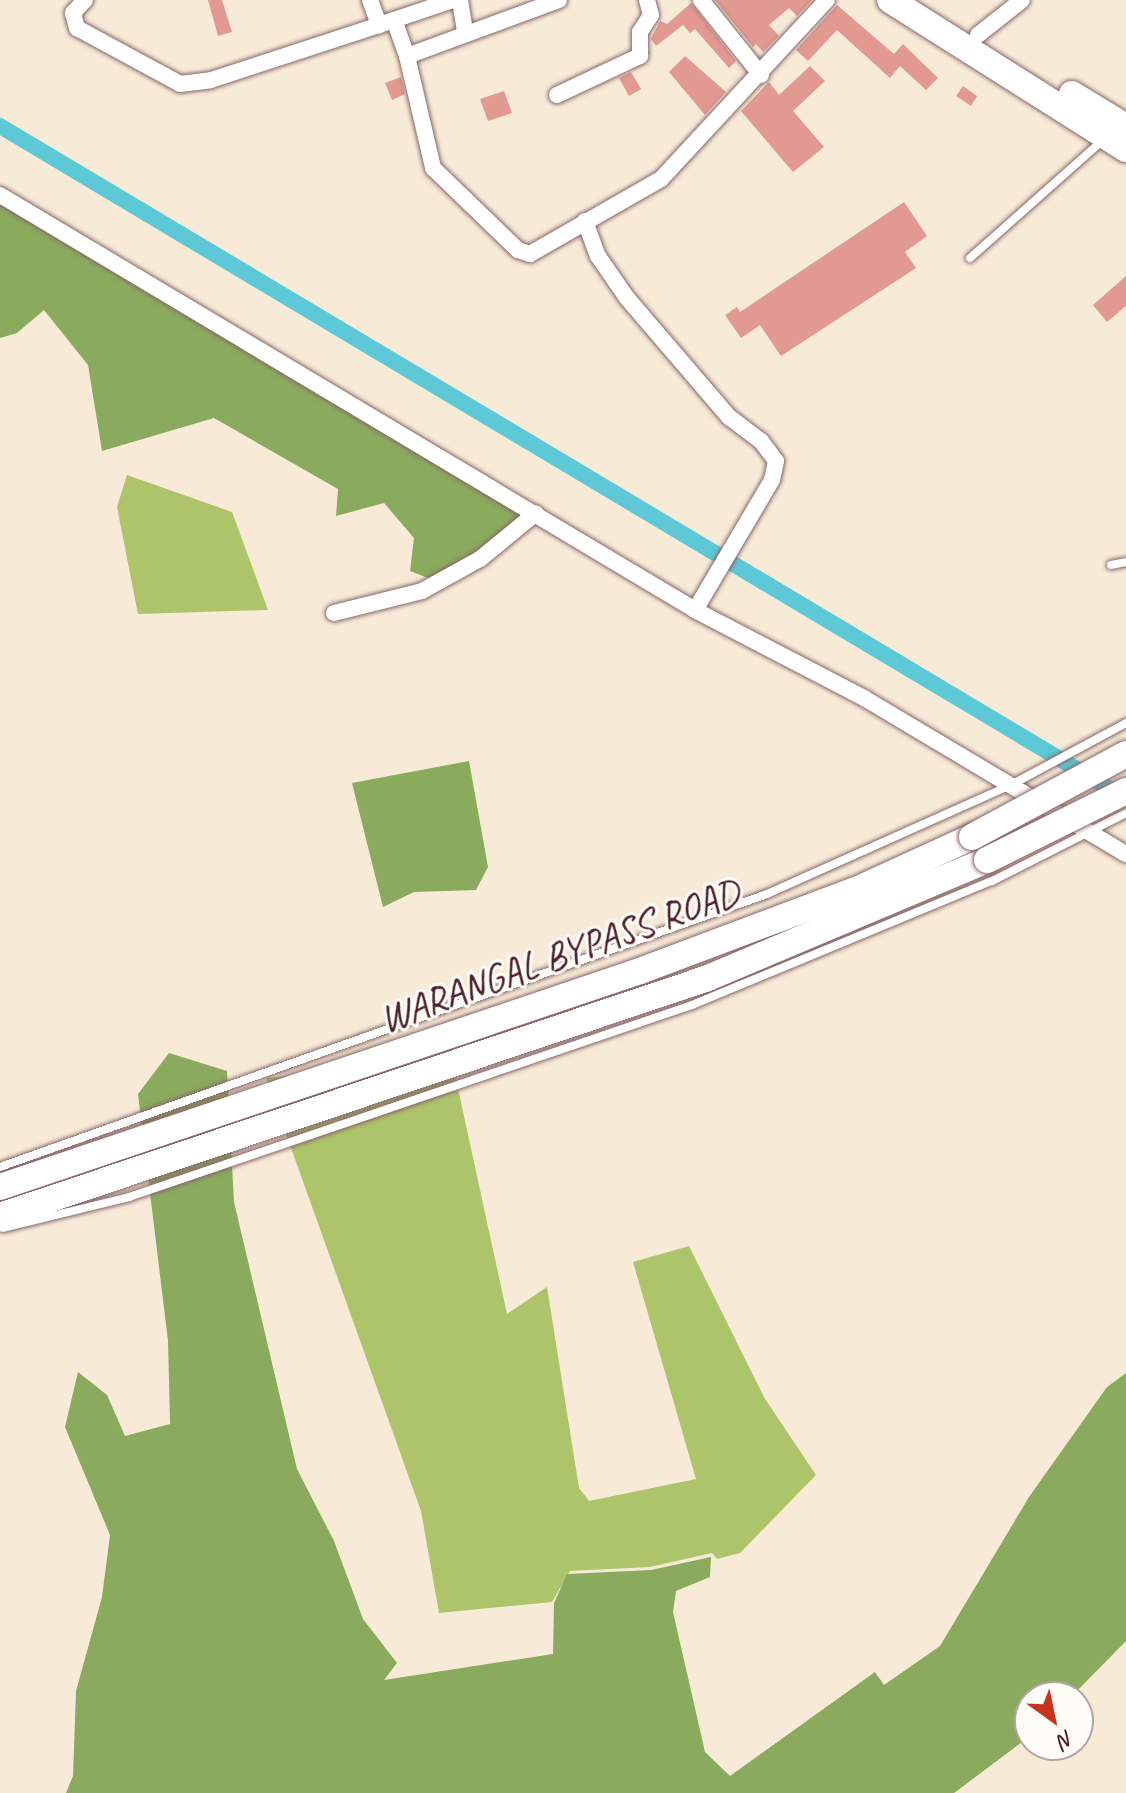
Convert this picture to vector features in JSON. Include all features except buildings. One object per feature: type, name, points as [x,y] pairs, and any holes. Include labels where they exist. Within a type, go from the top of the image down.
[{"type":"highway","points":[[890,0],[1121,130]]},
{"type":"highway","points":[[924,0],[1121,130]]},
{"type":"highway","name":"WARANGAL BYPASS ROAD","points":[[0,1187],[640,971],[856,890],[972,837],[1126,754]]},
{"type":"highway","points":[[0,1216],[693,983],[987,860],[1126,791]]},
{"type":"street","points":[[85,0],[73,13],[77,28],[180,84],[211,80],[453,0]]},
{"type":"street","points":[[370,0],[407,56],[425,150],[457,194],[524,254],[661,179],[761,75],[827,0]]},
{"type":"street","points":[[460,0],[465,32]]},
{"type":"street","points":[[407,56],[465,32],[559,0]]},
{"type":"street","points":[[701,0],[761,75]]},
{"type":"street","points":[[978,35],[1022,0]]},
{"type":"street","points":[[557,95],[640,56],[640,32],[651,15],[653,2]]},
{"type":"street","points":[[0,195],[695,610],[864,698],[1126,854]]},
{"type":"street","points":[[585,221],[598,256],[627,298],[729,417],[773,453],[772,480],[695,610]]},
{"type":"street","points":[[334,613],[422,591],[480,559],[536,513]]},
{"type":"lane","points":[[970,258],[1121,130]]},
{"type":"lane","points":[[1111,565],[1126,562]]},
{"type":"lane","points":[[0,1167],[767,894],[1011,785],[1126,723]]},
{"type":"lane","points":[[0,1228],[129,1197],[692,1005],[992,881],[1126,813]]},
{"type":"green space","points":[[0,202],[526,517],[477,571],[441,583],[410,571],[414,538],[384,503],[336,516],[338,489],[214,418],[102,451],[88,365],[44,310],[17,333],[0,338]]},
{"type":"green space","points":[[127,475],[232,512],[268,610],[138,614],[117,507]]},
{"type":"green space","points":[[469,761],[488,867],[476,890],[414,892],[383,907],[352,783]]},
{"type":"green space","points":[[169,1053],[227,1071],[234,1202],[297,1469],[334,1541],[363,1619],[397,1663],[384,1680],[553,1654],[554,1603],[567,1574],[651,1570],[711,1557],[710,1577],[676,1591],[673,1612],[705,1752],[730,1776],[875,1672],[884,1685],[940,1646],[1029,1497],[1107,1387],[1126,1373],[1126,1641],[1087,1681],[1014,1681],[1014,1748],[954,1793],[66,1793],[73,1776],[76,1691],[102,1597],[110,1535],[65,1427],[78,1372],[107,1395],[125,1436],[170,1424],[168,1341],[138,1094]]},
{"type":"green space","points":[[452,1061],[507,1314],[547,1287],[579,1488],[589,1501],[696,1479],[633,1262],[689,1246],[765,1399],[816,1475],[740,1553],[717,1559],[712,1553],[650,1567],[570,1571],[552,1602],[439,1613],[421,1511],[266,1078]]},
{"type":"waterway","points":[[0,126],[1125,798]]}]
